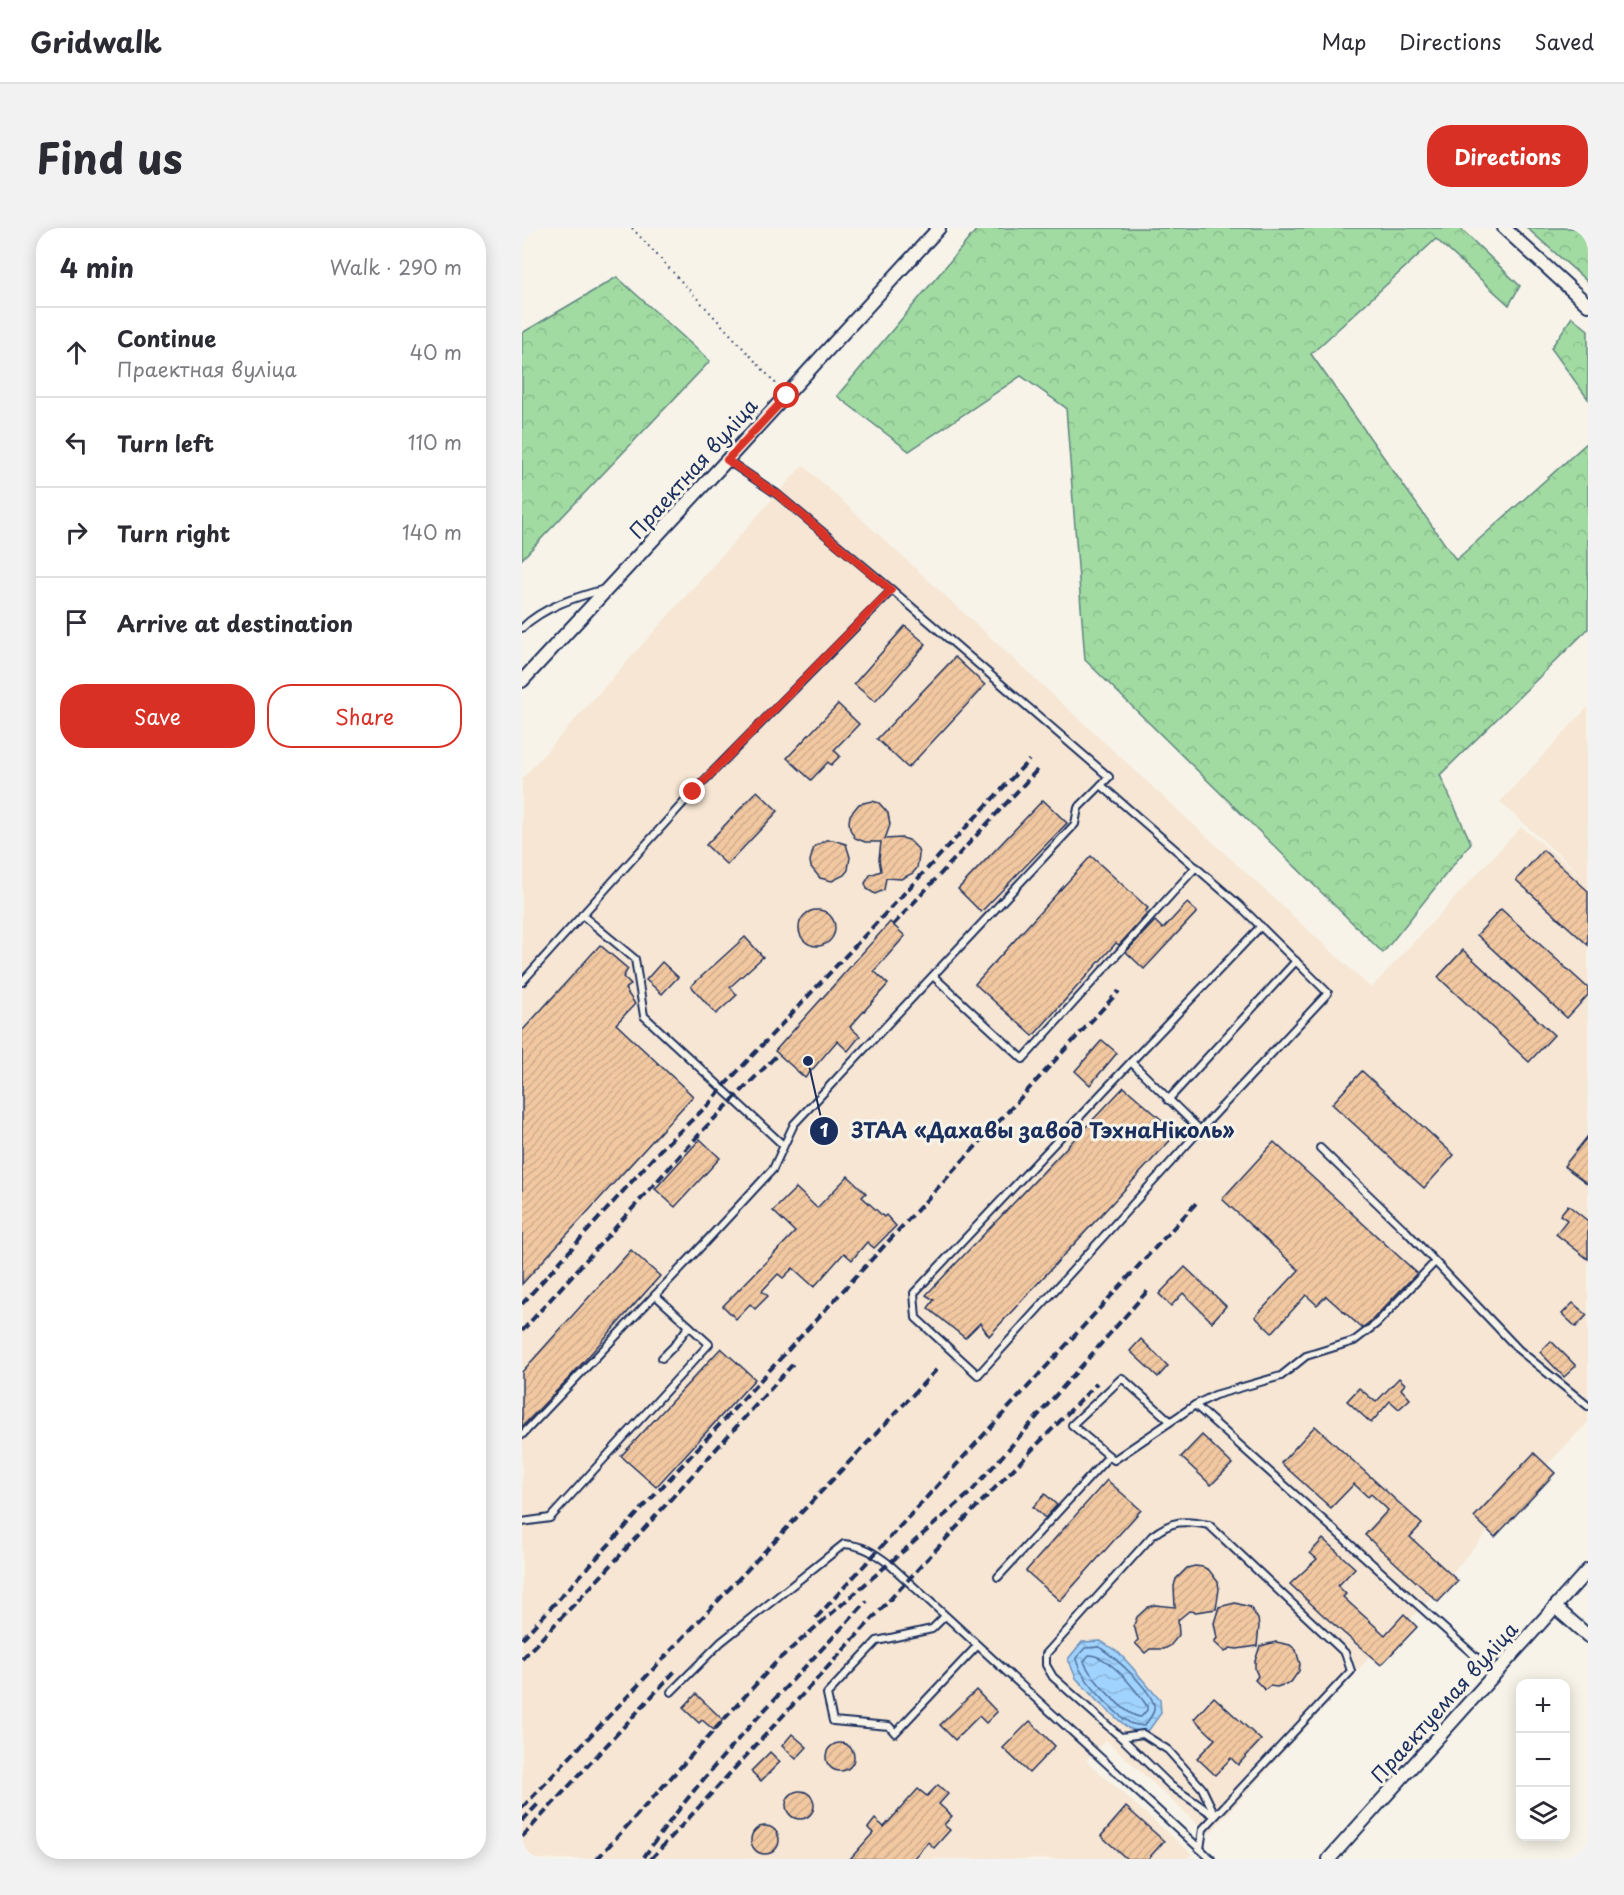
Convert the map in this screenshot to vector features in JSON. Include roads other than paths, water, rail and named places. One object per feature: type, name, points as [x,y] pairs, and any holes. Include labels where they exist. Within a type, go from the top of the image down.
[{"type":"street","name":"Праектная вуліца","points":[[522,681],[787,396],[939,228]]},
{"type":"street","points":[[1504,228],[1588,304]]},
{"type":"street","name":"Праектуемая вуліца","points":[[1329,1859],[1588,1570]]},
{"type":"street","points":[[1555,1607],[1588,1636]]},
{"type":"lane","points":[[522,1435],[773,1169],[794,1124],[1075,824],[1078,808],[1108,777],[777,494],[727,460]]},
{"type":"lane","points":[[522,628],[531,619],[577,597],[609,588]]},
{"type":"lane","points":[[522,982],[693,792],[891,590]]},
{"type":"lane","points":[[1101,784],[1261,926],[1328,993],[1200,1130],[978,1375],[916,1318],[914,1293],[1261,926]]},
{"type":"lane","points":[[933,976],[1023,1059],[1196,867]]},
{"type":"lane","points":[[582,915],[634,959],[644,1016],[783,1145]]},
{"type":"lane","points":[[1168,1100],[1296,961]]},
{"type":"lane","points":[[1131,1062],[1200,1130]]},
{"type":"lane","points":[[1320,1148],[1520,1350],[1588,1406]]},
{"type":"lane","points":[[1170,1421],[1122,1378],[1072,1425],[1114,1460],[1194,1405],[1215,1395],[1281,1377],[1306,1356],[1354,1341],[1376,1324],[1435,1262]]},
{"type":"lane","points":[[522,1522],[550,1518],[709,1344],[656,1295]]},
{"type":"lane","points":[[662,1358],[674,1347],[689,1326]]},
{"type":"lane","points":[[1194,1405],[1495,1674]]},
{"type":"lane","points":[[998,1577],[1109,1456]]},
{"type":"lane","points":[[1200,1849],[1203,1829],[1351,1671],[1345,1653],[1209,1525],[1189,1521],[1165,1525],[1152,1536],[1046,1654],[1046,1665],[1053,1677],[1121,1737],[1171,1786],[1215,1816]]},
{"type":"lane","points":[[671,1692],[721,1642],[844,1544],[860,1546],[875,1553],[1211,1859]]},
{"type":"lane","points":[[945,1616],[932,1629],[878,1641],[827,1694],[833,1720],[888,1726],[895,1733],[977,1646]]},
{"type":"lane","points":[[1121,1737],[1143,1734],[1168,1750],[1202,1788],[1215,1816]]},
{"type":"water","points":[[1101,1641],[1119,1653],[1160,1700],[1161,1713],[1146,1734],[1128,1728],[1098,1702],[1076,1678],[1068,1659],[1082,1642]]},
{"type":"railway","points":[[522,1304],[660,1150],[709,1104],[1029,760]]},
{"type":"railway","points":[[893,925],[1039,768]]},
{"type":"railway","points":[[522,1639],[1119,991]]},
{"type":"railway","points":[[522,1331],[705,1128],[778,1054]]},
{"type":"railway","points":[[816,1618],[1198,1201]]},
{"type":"railway","points":[[597,1859],[778,1660],[970,1493],[1150,1288]]},
{"type":"railway","points":[[522,1659],[605,1572],[793,1364]]},
{"type":"railway","points":[[522,1808],[939,1367]]},
{"type":"railway","points":[[651,1859],[955,1529],[1097,1383]]},
{"type":"railway","points":[[644,1857],[722,1757],[867,1601]]},
{"type":"railway","points":[[522,1837],[675,1671]]},
{"type":"railway","points":[[522,1821],[538,1804]]},
{"type":"place","name":"ЗТАА «Дахавы завод ТэхнаНіколь»","points":[[808,1061]]}]
